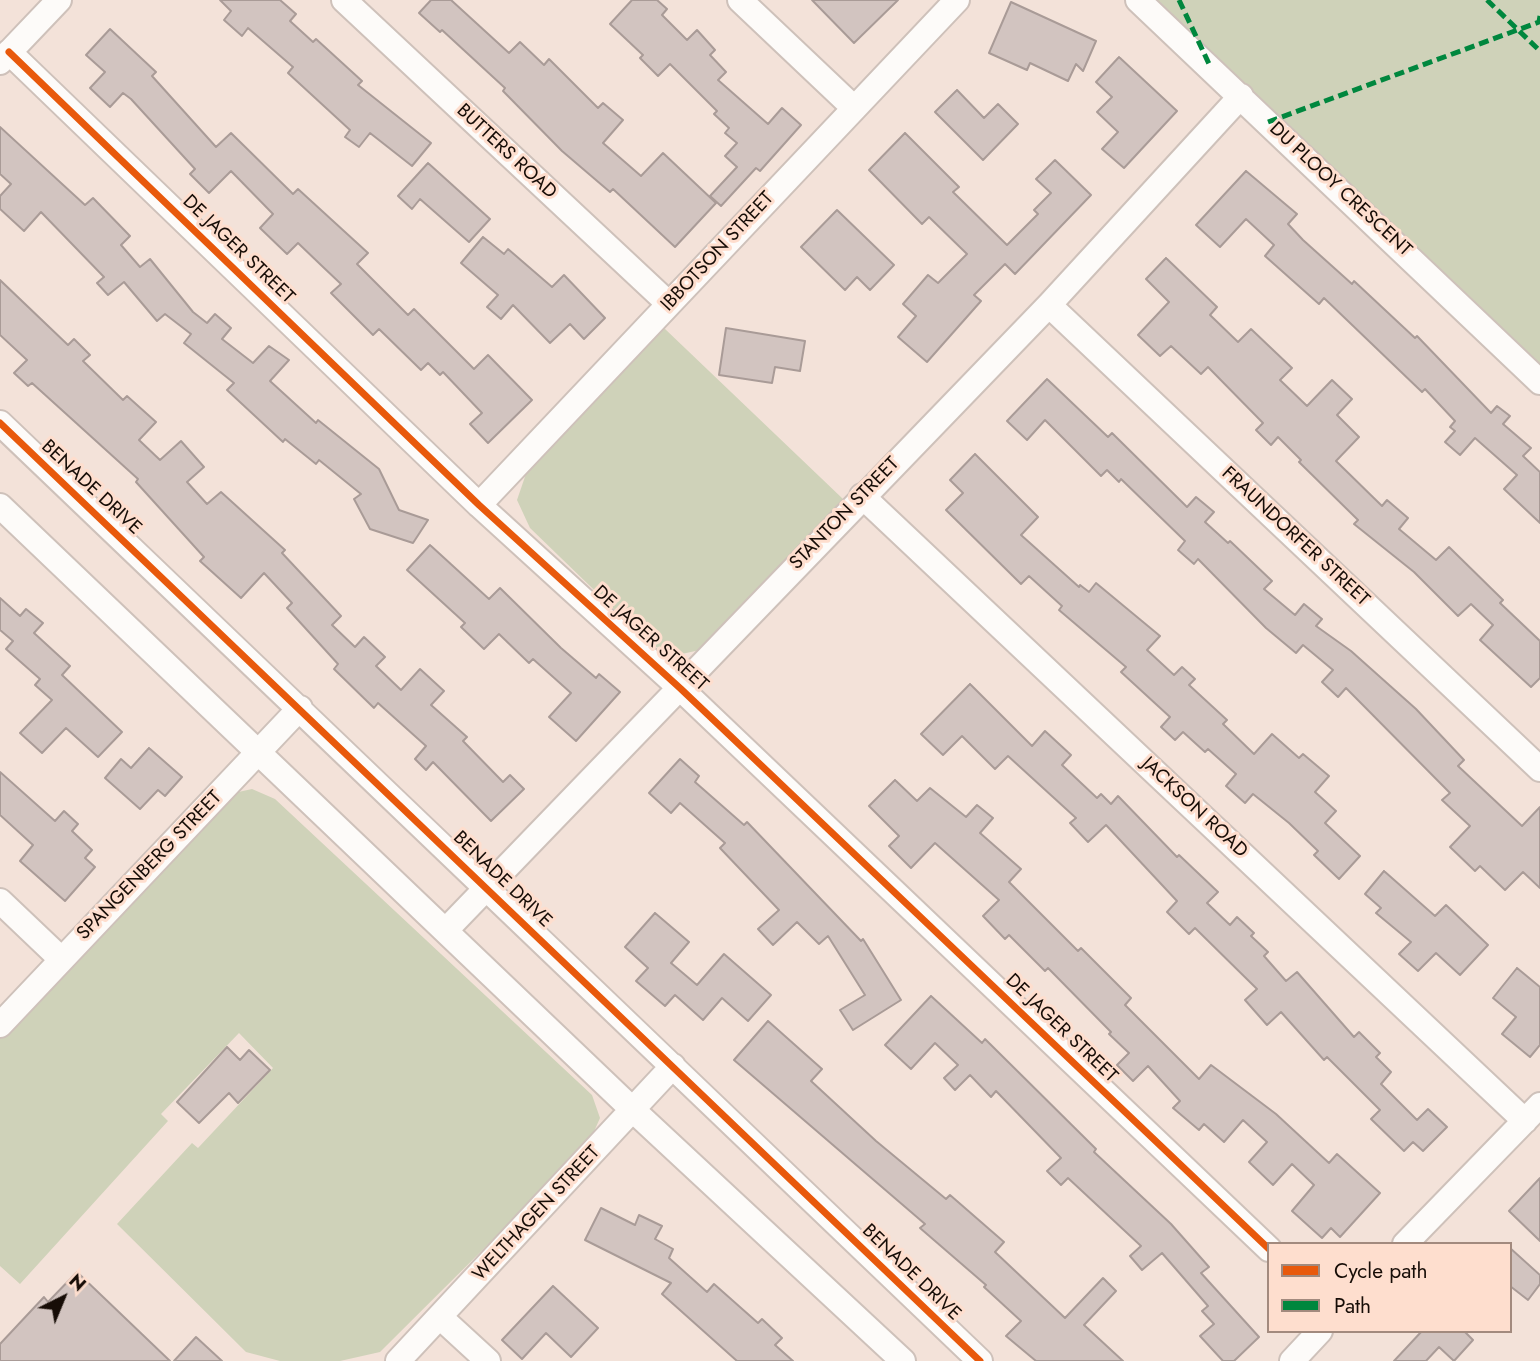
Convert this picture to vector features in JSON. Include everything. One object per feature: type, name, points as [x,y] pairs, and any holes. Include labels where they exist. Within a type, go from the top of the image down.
[{"type":"street","points":[[5,57],[59,0]]},
{"type":"street","name":"BUTTERS ROAD","points":[[344,0],[669,304]]},
{"type":"street","points":[[740,0],[854,108]]},
{"type":"street","name":"IBBOTSON STREET","points":[[479,505],[957,0]]},
{"type":"street","name":"DU PLOOY CRESCENT","points":[[1138,0],[1540,382]]},
{"type":"street","name":"DE JAGER STREET","points":[[5,57],[479,505],[681,689],[1267,1247]]},
{"type":"street","name":"STANTON STREET","points":[[446,930],[1049,305],[1241,96]]},
{"type":"street","name":"FRAUNDORFER STREET","points":[[1049,305],[1540,769]]},
{"type":"street","name":"BENADE DRIVE","points":[[0,423],[980,1361]]},
{"type":"street","name":"JACKSON ROAD","points":[[862,496],[1533,1113]]},
{"type":"street","points":[[0,506],[634,1111],[903,1361]]},
{"type":"street","name":"SPANGENBERG STREET","points":[[0,1025],[300,708]]},
{"type":"street","points":[[0,901],[61,959]]},
{"type":"street","name":"WELTHAGEN STREET","points":[[398,1361],[634,1111],[673,1066]]},
{"type":"street","points":[[1407,1242],[1533,1113]]},
{"type":"street","points":[[440,1317],[488,1361]]},
{"type":"street","points":[[1292,1361],[1318,1333]]},
{"type":"green space","points":[[1148,0],[1540,0],[1540,370]]},
{"type":"green space","points":[[664,328],[843,499],[700,650],[677,655],[651,645],[530,528],[517,500],[528,468]]},
{"type":"green space","points":[[252,789],[275,799],[592,1095],[600,1118],[588,1145],[380,1352],[340,1361],[280,1361],[246,1352],[117,1224],[192,1143],[198,1148],[273,1068],[239,1033],[161,1114],[168,1121],[20,1284],[0,1266],[0,1039],[234,793]]},
{"type":"building","points":[[220,0],[280,0],[296,14],[290,21],[313,42],[316,39],[362,81],[358,85],[431,143],[412,166],[370,133],[359,147],[345,137],[350,130],[288,73],[293,67],[248,28],[242,36],[224,20],[231,11]]},
{"type":"building","points":[[431,0],[451,0],[509,53],[520,42],[544,65],[549,59],[598,108],[603,103],[623,120],[603,143],[641,176],[663,153],[716,203],[675,247],[613,189],[610,192],[562,151],[503,91],[505,88],[442,30],[440,32],[419,13]]},
{"type":"building","points":[[632,0],[657,0],[667,9],[662,15],[687,40],[697,30],[715,50],[710,55],[726,72],[718,80],[768,124],[782,108],[801,125],[760,171],[756,168],[721,206],[710,196],[737,167],[725,156],[737,143],[725,133],[729,128],[714,114],[717,111],[670,64],[658,76],[640,58],[643,55],[610,24]]},
{"type":"building","points":[[812,0],[898,0],[854,43]]},
{"type":"building","points":[[1011,2],[1096,41],[1083,71],[1076,64],[1068,81],[1030,63],[1027,70],[989,53]]},
{"type":"building","points":[[110,29],[156,72],[152,76],[216,147],[231,133],[293,194],[298,189],[368,253],[357,264],[408,315],[414,309],[474,369],[488,355],[532,400],[488,443],[470,424],[482,413],[443,372],[440,375],[428,363],[421,370],[379,329],[373,335],[331,293],[341,284],[298,243],[287,254],[260,228],[273,214],[231,171],[209,193],[190,174],[195,169],[131,99],[123,93],[110,107],[90,88],[105,72],[86,55]]},
{"type":"building","points":[[1119,57],[1177,111],[1124,168],[1102,149],[1118,132],[1097,112],[1112,97],[1096,82]]},
{"type":"building","points":[[957,90],[984,118],[998,104],[1018,124],[983,160],[935,112]]},
{"type":"building","points":[[0,127],[85,205],[93,198],[130,236],[121,245],[140,267],[150,259],[193,312],[207,323],[215,314],[231,328],[222,339],[253,363],[269,346],[289,360],[270,381],[316,423],[318,420],[379,469],[399,510],[428,520],[413,543],[370,529],[354,499],[361,494],[319,460],[316,464],[285,439],[283,442],[227,390],[234,383],[184,343],[191,334],[165,314],[157,321],[124,282],[108,295],[97,283],[104,277],[41,212],[24,231],[0,209],[0,196],[11,184],[0,174]]},
{"type":"building","points":[[905,133],[959,187],[953,192],[1007,245],[1038,214],[1034,210],[1051,193],[1036,179],[1055,160],[1091,195],[1015,274],[1005,264],[974,295],[981,301],[927,362],[898,337],[916,316],[903,304],[928,275],[938,283],[967,254],[929,217],[922,224],[869,170]]},
{"type":"building","points":[[428,163],[490,219],[469,242],[420,199],[412,209],[398,196]]},
{"type":"building","points":[[1246,171],[1297,214],[1288,224],[1303,240],[1352,284],[1354,281],[1415,338],[1417,336],[1491,413],[1497,406],[1510,416],[1503,424],[1531,448],[1523,456],[1540,472],[1540,523],[1504,489],[1517,475],[1475,438],[1460,455],[1445,442],[1455,431],[1450,427],[1455,421],[1425,389],[1422,392],[1324,298],[1319,304],[1265,256],[1274,245],[1246,219],[1220,247],[1196,225]]},
{"type":"building","points":[[837,210],[894,265],[870,290],[857,277],[845,290],[801,247]]},
{"type":"building","points":[[483,237],[504,254],[508,249],[552,287],[564,275],[605,318],[584,339],[570,324],[550,343],[513,305],[501,319],[487,307],[498,295],[461,263]]},
{"type":"building","points":[[1166,258],[1217,307],[1210,315],[1238,342],[1251,329],[1292,368],[1280,380],[1307,406],[1332,380],[1352,399],[1337,415],[1359,437],[1336,461],[1382,506],[1387,500],[1408,518],[1399,529],[1436,560],[1449,547],[1503,600],[1500,603],[1540,641],[1540,678],[1531,687],[1480,640],[1493,625],[1471,604],[1458,616],[1414,572],[1354,524],[1358,520],[1299,462],[1301,460],[1278,437],[1271,445],[1256,430],[1263,423],[1208,367],[1201,374],[1171,346],[1160,356],[1138,335],[1169,302],[1146,279]]},
{"type":"building","points":[[0,280],[68,345],[74,339],[90,355],[83,361],[123,400],[127,396],[156,422],[139,440],[160,460],[181,441],[204,467],[187,482],[207,504],[221,492],[285,550],[282,553],[341,616],[332,625],[355,647],[364,637],[385,657],[376,666],[401,690],[420,669],[444,691],[431,705],[467,737],[463,741],[503,782],[510,775],[524,789],[491,821],[433,762],[426,770],[415,759],[426,746],[378,703],[374,708],[334,669],[338,664],[287,608],[292,603],[264,573],[241,598],[200,561],[204,557],[136,482],[138,479],[32,383],[28,386],[14,373],[27,360],[0,335]]},
{"type":"building","points":[[726,328],[805,341],[800,371],[775,367],[772,383],[719,375]]},
{"type":"building","points":[[1047,379],[1108,437],[1112,433],[1187,507],[1196,497],[1214,512],[1205,522],[1228,543],[1230,541],[1272,581],[1264,589],[1295,615],[1304,604],[1322,619],[1316,626],[1351,651],[1416,709],[1464,760],[1458,766],[1522,826],[1540,807],[1540,888],[1523,872],[1505,890],[1480,866],[1475,871],[1450,847],[1470,826],[1442,800],[1450,793],[1346,688],[1338,697],[1322,682],[1333,670],[1303,645],[1296,653],[1266,628],[1198,559],[1194,564],[1178,550],[1185,541],[1121,479],[1119,482],[1107,470],[1101,476],[1045,420],[1027,440],[1007,421]]},
{"type":"building","points":[[975,454],[1038,517],[1021,535],[1079,587],[1080,585],[1089,592],[1096,583],[1160,636],[1147,650],[1174,675],[1182,667],[1195,679],[1189,685],[1227,720],[1223,724],[1254,754],[1272,734],[1299,758],[1303,754],[1329,776],[1315,792],[1336,811],[1325,823],[1360,856],[1339,879],[1314,855],[1318,851],[1289,823],[1253,794],[1245,803],[1226,786],[1236,774],[1208,749],[1205,752],[1183,732],[1175,740],[1161,727],[1170,717],[1121,672],[1126,667],[1059,610],[1062,606],[1029,576],[1021,584],[946,510],[963,493],[950,480]]},
{"type":"building","points":[[430,545],[489,599],[500,588],[561,648],[596,678],[599,674],[620,692],[576,741],[549,717],[571,693],[533,659],[529,663],[499,634],[484,649],[461,627],[465,623],[407,570]]},
{"type":"building","points":[[0,598],[20,616],[26,609],[43,623],[34,633],[70,666],[62,675],[122,732],[98,757],[66,728],[42,753],[20,733],[52,700],[35,685],[40,679],[6,649],[13,641],[0,630]]},
{"type":"building","points":[[970,684],[1032,746],[1045,731],[1071,755],[1062,765],[1097,798],[1101,794],[1111,804],[1118,796],[1177,857],[1179,855],[1218,892],[1207,903],[1230,925],[1237,917],[1254,933],[1251,936],[1268,952],[1264,956],[1286,981],[1297,972],[1354,1037],[1359,1032],[1380,1053],[1376,1057],[1391,1072],[1381,1084],[1417,1120],[1428,1109],[1447,1127],[1423,1151],[1413,1142],[1404,1151],[1371,1119],[1380,1110],[1327,1057],[1324,1060],[1281,1012],[1267,1025],[1245,1000],[1257,989],[1195,928],[1189,934],[1167,912],[1177,901],[1106,825],[1088,842],[1070,823],[1076,818],[1008,756],[995,769],[962,736],[943,755],[921,734]]},
{"type":"building","points":[[149,748],[182,777],[165,796],[158,790],[140,809],[105,778],[121,759],[131,768]]},
{"type":"building","points":[[680,759],[699,776],[695,782],[744,825],[747,822],[861,941],[863,939],[901,1000],[853,1030],[840,1010],[865,995],[828,936],[819,944],[797,922],[773,945],[758,929],[779,910],[720,848],[725,843],[680,803],[671,813],[649,793]]},
{"type":"building","points":[[0,772],[55,821],[64,811],[78,824],[72,831],[92,850],[85,858],[95,867],[65,901],[20,861],[33,845],[0,815]]},
{"type":"building","points":[[895,780],[917,801],[930,788],[966,817],[977,805],[993,818],[980,833],[1021,869],[1009,882],[1078,951],[1081,948],[1131,998],[1125,1005],[1199,1079],[1211,1065],[1276,1114],[1329,1163],[1337,1154],[1380,1193],[1340,1237],[1331,1228],[1322,1238],[1292,1211],[1314,1185],[1292,1164],[1273,1185],[1249,1162],[1267,1142],[1243,1120],[1224,1142],[1204,1124],[1199,1130],[1173,1108],[1180,1101],[1148,1066],[1133,1081],[1117,1065],[1129,1053],[1048,968],[1045,971],[1009,935],[1005,939],[983,916],[999,900],[935,843],[911,868],[889,846],[899,836],[869,806]]},
{"type":"building","points":[[1384,871],[1435,916],[1446,905],[1488,945],[1460,975],[1436,953],[1418,971],[1399,954],[1411,942],[1376,913],[1381,908],[1365,894]]},
{"type":"building","points":[[655,913],[689,942],[671,963],[697,985],[724,954],[771,995],[748,1021],[722,998],[703,1020],[675,995],[665,1006],[636,981],[648,968],[625,947]]},
{"type":"building","points":[[1517,968],[1540,987],[1540,1045],[1530,1057],[1502,1034],[1516,1017],[1493,998]]},
{"type":"building","points":[[931,996],[982,1043],[985,1039],[1096,1149],[1094,1152],[1171,1224],[1209,1267],[1201,1273],[1259,1337],[1234,1361],[1223,1361],[1200,1336],[1214,1324],[1202,1311],[1208,1306],[1162,1253],[1142,1270],[1130,1256],[1141,1246],[1068,1178],[1061,1185],[1047,1171],[1061,1158],[996,1091],[991,1097],[970,1075],[955,1090],[944,1078],[958,1065],[935,1043],[911,1069],[885,1045]]},
{"type":"building","points":[[768,1021],[822,1069],[811,1081],[876,1141],[946,1199],[950,1195],[1004,1242],[995,1252],[1065,1318],[1103,1278],[1116,1291],[1084,1325],[1123,1361],[1036,1361],[1006,1336],[1021,1321],[984,1287],[986,1285],[920,1228],[925,1224],[734,1060]]},
{"type":"building","points":[[227,1047],[240,1060],[249,1050],[270,1070],[238,1103],[229,1093],[199,1123],[177,1102]]},
{"type":"building","points":[[1540,1178],[1540,1241],[1509,1211]]},
{"type":"building","points":[[601,1208],[635,1225],[639,1215],[662,1226],[655,1239],[673,1249],[669,1258],[707,1292],[714,1284],[758,1323],[762,1319],[782,1338],[775,1345],[793,1361],[737,1361],[662,1294],[671,1283],[585,1240]]},
{"type":"building","points":[[1512,1250],[1540,1275],[1540,1284],[1528,1300],[1512,1288]]},
{"type":"building","points":[[77,1272],[170,1361],[0,1361],[0,1344],[44,1297],[48,1302]]},
{"type":"building","points":[[553,1286],[598,1328],[571,1357],[546,1333],[522,1359],[502,1340]]},
{"type":"building","points":[[1420,1333],[1466,1333],[1473,1340],[1454,1361],[1439,1347],[1426,1361],[1394,1361]]},
{"type":"building","points":[[196,1337],[222,1361],[174,1361]]},
{"type":"marked path","points":[[1179,0],[1210,66]]},
{"type":"marked path","points":[[1487,0],[1540,51]]},
{"type":"marked path","points":[[1268,122],[1539,22],[1540,16]]},
{"type":"cycle path","points":[[9,52],[479,505],[681,689],[1267,1247]]},
{"type":"cycle path","points":[[0,423],[980,1361]]}]
